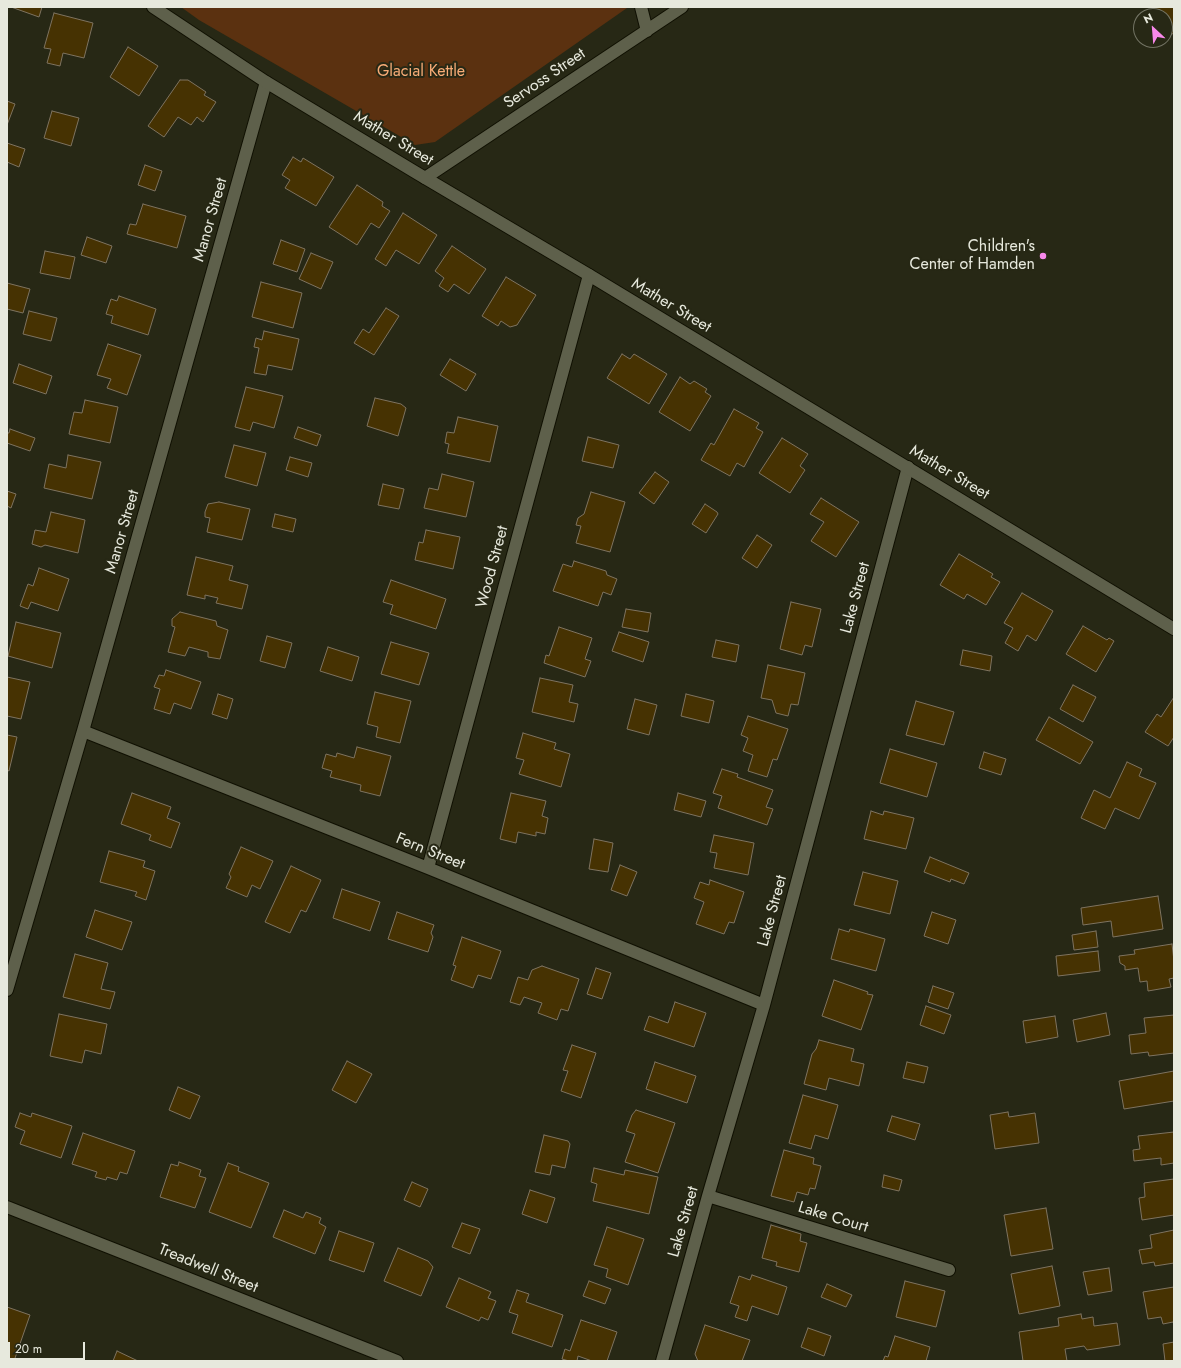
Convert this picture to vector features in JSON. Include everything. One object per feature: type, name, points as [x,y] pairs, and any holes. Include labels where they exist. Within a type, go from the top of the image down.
[{"type":"street","name":"Mather Street","points":[[153,7],[266,82],[908,467],[1174,629]]},
{"type":"street","points":[[641,7],[647,31]]},
{"type":"street","name":"Servoss Street","points":[[426,178],[682,7]]},
{"type":"street","name":"Manor Street","points":[[7,990],[83,731],[266,82]]},
{"type":"street","name":"Wood Street","points":[[428,868],[589,275]]},
{"type":"street","name":"Lake Street","points":[[662,1361],[708,1196],[764,1005],[908,467]]},
{"type":"street","name":"Fern Street","points":[[83,731],[428,868],[764,1005]]},
{"type":"street","name":"Lake Court","points":[[708,1196],[949,1270]]},
{"type":"street","name":"Treadwell Street","points":[[7,1207],[397,1361]]},
{"type":"green space","name":"Glacial Kettle","points":[[181,7],[627,8],[435,142],[415,145],[199,20]]},
{"type":"building","points":[[11,7],[42,7],[39,17]]},
{"type":"building","points":[[1153,7],[1174,7],[1174,33],[1173,8]]},
{"type":"building","points":[[54,13],[93,23],[84,58],[63,53],[60,66],[47,63],[51,49],[44,48]]},
{"type":"building","points":[[128,47],[158,66],[139,96],[110,77]]},
{"type":"building","points":[[180,80],[188,80],[206,92],[204,95],[216,102],[203,122],[197,117],[191,125],[178,117],[164,137],[148,126]]},
{"type":"building","points":[[7,101],[15,104],[7,125]]},
{"type":"building","points":[[52,111],[79,118],[71,146],[44,138]]},
{"type":"building","points":[[7,143],[25,149],[19,167],[7,162]]},
{"type":"building","points":[[293,157],[301,162],[303,158],[334,177],[316,206],[285,188],[290,180],[282,175]]},
{"type":"building","points":[[145,165],[162,171],[155,191],[138,185]]},
{"type":"building","points":[[357,185],[383,202],[382,206],[390,211],[379,228],[371,223],[357,245],[329,227]]},
{"type":"building","points":[[143,204],[186,216],[177,248],[127,234],[130,224],[136,225]]},
{"type":"building","points":[[403,213],[437,235],[419,264],[396,250],[386,266],[375,259]]},
{"type":"building","points":[[87,237],[112,246],[106,263],[81,255]]},
{"type":"building","points":[[281,240],[305,249],[297,272],[273,264]]},
{"type":"building","points":[[452,246],[486,269],[469,294],[454,284],[448,292],[439,286],[444,278],[435,271]]},
{"type":"building","points":[[45,251],[75,257],[70,279],[40,273]]},
{"type":"building","points":[[311,253],[333,262],[321,289],[299,279]]},
{"type":"building","points":[[506,277],[536,295],[517,325],[510,327],[501,321],[498,326],[482,316]]},
{"type":"building","points":[[261,282],[302,293],[293,328],[252,317]]},
{"type":"building","points":[[7,283],[30,289],[23,313],[7,309]]},
{"type":"building","points":[[119,296],[156,309],[148,335],[111,323],[113,316],[106,314],[111,299],[117,301]]},
{"type":"building","points":[[386,308],[399,316],[374,355],[354,343],[363,329],[369,333]]},
{"type":"building","points":[[29,311],[57,318],[51,341],[23,334]]},
{"type":"building","points":[[264,331],[299,339],[292,370],[268,365],[266,375],[254,373],[259,348],[254,347],[256,338],[262,340]]},
{"type":"building","points":[[108,344],[141,355],[127,395],[107,388],[111,379],[97,375]]},
{"type":"building","points":[[622,354],[630,359],[634,354],[667,374],[649,404],[607,378]]},
{"type":"building","points":[[450,359],[476,374],[466,391],[440,375]]},
{"type":"building","points":[[19,364],[52,376],[46,394],[13,383]]},
{"type":"building","points":[[680,377],[690,384],[694,381],[707,389],[705,392],[711,396],[690,431],[659,412]]},
{"type":"building","points":[[246,387],[283,396],[274,428],[253,422],[250,431],[235,427]]},
{"type":"building","points":[[375,398],[401,404],[406,408],[398,436],[367,426]]},
{"type":"building","points":[[85,400],[118,407],[110,443],[69,434],[74,412],[82,413]]},
{"type":"building","points":[[734,409],[759,423],[756,428],[763,432],[744,467],[737,463],[730,476],[701,460],[711,443],[714,445]]},
{"type":"building","points":[[458,417],[498,426],[490,462],[447,453],[449,444],[445,443],[447,432],[454,433]]},
{"type":"building","points":[[298,427],[321,435],[317,446],[294,438]]},
{"type":"building","points":[[10,429],[35,438],[30,451],[7,443],[7,433],[9,433]]},
{"type":"building","points":[[588,437],[619,445],[613,468],[582,461]]},
{"type":"building","points":[[782,438],[808,454],[800,466],[805,470],[790,493],[759,473]]},
{"type":"building","points":[[234,445],[266,453],[257,486],[225,477]]},
{"type":"building","points":[[68,455],[101,462],[92,499],[44,488],[49,464],[66,468]]},
{"type":"building","points":[[290,457],[312,463],[308,477],[286,470]]},
{"type":"building","points":[[655,472],[669,482],[654,504],[639,493]]},
{"type":"building","points":[[442,474],[474,482],[466,517],[424,508],[429,488],[438,490]]},
{"type":"building","points":[[383,484],[404,489],[399,509],[378,505]]},
{"type":"building","points":[[7,491],[16,494],[11,508],[7,506]]},
{"type":"building","points":[[591,492],[625,502],[610,552],[576,543],[581,526],[576,525],[578,518],[584,514]]},
{"type":"building","points":[[821,498],[859,522],[836,557],[811,541],[824,522],[810,514]]},
{"type":"building","points":[[219,502],[250,509],[242,540],[207,532],[210,518],[205,517],[205,512],[208,504]]},
{"type":"building","points":[[705,504],[718,514],[706,533],[692,524]]},
{"type":"building","points":[[51,512],[85,520],[78,553],[45,545],[41,547],[32,544],[35,530],[46,532]]},
{"type":"building","points":[[275,514],[296,519],[293,532],[272,527]]},
{"type":"building","points":[[426,530],[460,537],[453,569],[415,560],[419,542],[423,543]]},
{"type":"building","points":[[757,535],[772,545],[757,568],[742,558]]},
{"type":"building","points":[[959,554],[993,574],[991,577],[1000,582],[986,605],[967,594],[964,599],[940,585]]},
{"type":"building","points":[[196,557],[233,566],[229,580],[248,585],[242,609],[216,603],[218,598],[205,595],[205,599],[187,595]]},
{"type":"building","points":[[574,561],[606,571],[607,575],[617,579],[611,595],[603,592],[598,606],[553,591],[563,564],[572,567]]},
{"type":"building","points":[[39,568],[69,579],[58,611],[31,602],[28,609],[20,606],[28,584],[33,586]]},
{"type":"building","points":[[391,580],[446,599],[436,629],[390,614],[393,605],[383,602]]},
{"type":"building","points":[[1022,593],[1053,611],[1036,641],[1027,635],[1018,651],[1005,643],[1013,628],[1004,623]]},
{"type":"building","points":[[791,602],[821,609],[812,647],[805,645],[802,655],[780,649]]},
{"type":"building","points":[[626,609],[651,613],[648,632],[622,627]]},
{"type":"building","points":[[180,612],[216,621],[217,626],[228,630],[220,659],[208,657],[208,652],[189,647],[185,656],[168,652],[175,627],[172,626],[172,619]]},
{"type":"building","points":[[16,622],[61,633],[52,668],[8,656]]},
{"type":"building","points":[[1083,626],[1107,640],[1109,638],[1114,641],[1096,672],[1066,654]]},
{"type":"building","points":[[559,627],[592,638],[585,659],[591,661],[585,677],[544,663],[546,655],[549,656]]},
{"type":"building","points":[[619,632],[649,642],[643,662],[612,651]]},
{"type":"building","points":[[267,636],[292,643],[285,668],[260,661]]},
{"type":"building","points":[[716,640],[739,645],[736,662],[712,657]]},
{"type":"building","points":[[391,642],[429,653],[419,685],[381,674]]},
{"type":"building","points":[[328,647],[359,657],[352,681],[320,671]]},
{"type":"building","points":[[963,650],[992,656],[990,671],[960,665]]},
{"type":"building","points":[[768,665],[805,673],[798,705],[791,704],[788,716],[776,713],[772,700],[761,698]]},
{"type":"building","points":[[166,670],[201,682],[191,709],[174,703],[170,714],[154,709],[160,689],[154,687],[159,675],[164,676]]},
{"type":"building","points":[[7,677],[30,682],[21,719],[7,716]]},
{"type":"building","points":[[540,678],[573,685],[569,702],[578,704],[574,722],[532,712]]},
{"type":"building","points":[[1073,685],[1096,697],[1083,722],[1060,709]]},
{"type":"building","points":[[375,692],[411,701],[400,743],[376,737],[378,727],[367,724]]},
{"type":"building","points":[[218,694],[233,699],[227,719],[212,714]]},
{"type":"building","points":[[686,694],[714,701],[709,723],[681,716]]},
{"type":"building","points":[[1174,697],[1174,737],[1168,746],[1145,732],[1157,714],[1161,717]]},
{"type":"building","points":[[635,699],[657,705],[649,735],[627,729]]},
{"type":"building","points":[[916,701],[954,712],[944,745],[906,735]]},
{"type":"building","points":[[748,716],[788,729],[777,760],[773,759],[767,777],[748,771],[753,755],[743,751],[748,738],[741,735]]},
{"type":"building","points":[[1049,717],[1093,742],[1080,764],[1036,740]]},
{"type":"building","points":[[523,733],[556,743],[554,749],[570,754],[561,787],[519,774],[524,760],[516,758]]},
{"type":"building","points":[[7,735],[17,737],[9,771],[7,770]]},
{"type":"building","points":[[357,747],[391,756],[380,796],[360,791],[361,785],[330,777],[332,771],[322,768],[326,754],[336,757],[337,753],[354,758]]},
{"type":"building","points":[[890,749],[937,763],[927,797],[880,783]]},
{"type":"building","points":[[984,752],[1006,759],[1001,775],[979,768]]},
{"type":"building","points":[[1127,762],[1142,769],[1139,776],[1156,783],[1139,819],[1115,808],[1105,829],[1081,818],[1094,790],[1110,798]]},
{"type":"building","points":[[722,769],[738,774],[737,777],[773,790],[766,807],[773,809],[767,825],[718,808],[722,796],[713,793]]},
{"type":"building","points":[[132,793],[171,807],[167,818],[180,823],[171,848],[149,840],[151,835],[121,824]]},
{"type":"building","points":[[511,793],[546,801],[542,816],[548,818],[545,834],[536,832],[536,836],[518,832],[516,843],[500,839]]},
{"type":"building","points":[[678,793],[706,801],[701,817],[674,810]]},
{"type":"building","points":[[871,811],[883,815],[884,811],[914,818],[906,849],[864,839]]},
{"type":"building","points":[[714,835],[754,843],[748,875],[714,868],[717,853],[710,852]]},
{"type":"building","points":[[594,839],[613,843],[608,872],[589,869]]},
{"type":"building","points":[[241,847],[273,861],[260,889],[252,885],[247,897],[226,888],[231,877],[229,874]]},
{"type":"building","points":[[109,851],[145,861],[143,867],[155,871],[146,900],[135,896],[137,892],[100,882]]},
{"type":"building","points":[[930,857],[969,873],[964,884],[951,879],[950,882],[924,872]]},
{"type":"building","points":[[620,865],[637,872],[627,896],[611,890]]},
{"type":"building","points":[[291,866],[321,880],[306,912],[301,910],[290,933],[265,922]]},
{"type":"building","points":[[863,872],[898,881],[890,914],[854,905]]},
{"type":"building","points":[[710,880],[744,892],[734,923],[729,922],[724,934],[696,924],[704,902],[694,898],[700,882],[709,885]]},
{"type":"building","points":[[342,889],[380,902],[370,931],[333,918]]},
{"type":"building","points":[[1158,896],[1163,929],[1113,937],[1111,921],[1083,925],[1081,908]]},
{"type":"building","points":[[95,910],[132,922],[122,950],[86,937]]},
{"type":"building","points":[[397,912],[434,925],[431,933],[433,937],[428,952],[388,939]]},
{"type":"building","points":[[932,912],[956,920],[948,944],[924,936]]},
{"type":"building","points":[[839,929],[849,932],[850,929],[885,939],[876,971],[831,959]]},
{"type":"building","points":[[1096,931],[1098,947],[1074,950],[1072,935]]},
{"type":"building","points":[[462,937],[501,951],[491,979],[478,975],[473,988],[451,980],[456,966],[453,965]]},
{"type":"building","points":[[1172,944],[1174,978],[1169,979],[1171,987],[1148,991],[1147,981],[1140,982],[1138,968],[1125,970],[1125,966],[1120,963],[1119,956],[1135,954],[1134,950]]},
{"type":"building","points":[[1098,951],[1100,971],[1058,976],[1056,956]]},
{"type":"building","points":[[75,954],[108,963],[101,989],[115,992],[110,1009],[63,997]]},
{"type":"building","points":[[542,966],[579,979],[568,1011],[561,1009],[557,1020],[538,1013],[542,1003],[524,997],[520,1005],[510,1002],[518,977],[528,980],[532,970]]},
{"type":"building","points":[[596,968],[611,973],[602,999],[587,994]]},
{"type":"building","points":[[834,980],[868,992],[867,994],[873,995],[861,1030],[822,1016]]},
{"type":"building","points":[[933,986],[954,993],[948,1009],[928,1002]]},
{"type":"building","points":[[675,1002],[706,1013],[694,1047],[644,1030],[649,1016],[668,1023]]},
{"type":"building","points":[[926,1006],[951,1015],[944,1034],[920,1025]]},
{"type":"building","points":[[1106,1013],[1110,1035],[1077,1042],[1073,1020]]},
{"type":"building","points":[[59,1014],[107,1024],[101,1054],[85,1050],[82,1063],[50,1056]]},
{"type":"building","points":[[1174,1015],[1174,1053],[1149,1056],[1148,1052],[1131,1054],[1129,1035],[1146,1033],[1144,1018]]},
{"type":"building","points":[[1055,1016],[1058,1037],[1026,1043],[1023,1021]]},
{"type":"building","points":[[819,1040],[854,1049],[851,1061],[864,1064],[859,1086],[829,1078],[826,1090],[804,1084],[812,1054],[816,1049]]},
{"type":"building","points":[[572,1045],[596,1053],[581,1098],[561,1091],[568,1071],[563,1070]]},
{"type":"building","points":[[347,1061],[372,1074],[356,1103],[332,1090]]},
{"type":"building","points":[[655,1062],[696,1076],[687,1103],[646,1089]]},
{"type":"building","points":[[907,1062],[928,1067],[924,1083],[903,1078]]},
{"type":"building","points":[[1174,1071],[1174,1101],[1124,1109],[1119,1081]]},
{"type":"building","points":[[178,1087],[200,1096],[190,1119],[169,1110]]},
{"type":"building","points":[[803,1095],[838,1105],[828,1139],[815,1135],[811,1149],[789,1143]]},
{"type":"building","points":[[636,1110],[675,1123],[658,1173],[625,1162],[635,1134],[626,1131],[632,1115]]},
{"type":"building","points":[[1008,1112],[1009,1117],[1035,1113],[1039,1143],[995,1149],[990,1115]]},
{"type":"building","points":[[20,1113],[31,1117],[32,1113],[72,1126],[61,1158],[20,1144],[25,1131],[15,1127]]},
{"type":"building","points":[[892,1116],[920,1124],[915,1140],[887,1131]]},
{"type":"building","points":[[1174,1132],[1174,1163],[1161,1165],[1161,1158],[1134,1161],[1133,1150],[1140,1149],[1138,1136]]},
{"type":"building","points":[[83,1133],[135,1151],[127,1174],[120,1172],[117,1180],[107,1177],[106,1180],[95,1177],[97,1172],[72,1164]]},
{"type":"building","points":[[544,1135],[568,1141],[570,1144],[565,1168],[552,1165],[550,1175],[535,1172]]},
{"type":"building","points":[[784,1150],[814,1158],[813,1164],[821,1166],[815,1189],[810,1188],[808,1195],[797,1192],[794,1202],[771,1196]]},
{"type":"building","points":[[179,1162],[201,1170],[199,1176],[206,1178],[195,1208],[160,1197],[171,1164],[178,1166]]},
{"type":"building","points":[[228,1163],[239,1167],[238,1171],[269,1183],[251,1228],[209,1212]]},
{"type":"building","points":[[594,1168],[624,1175],[625,1170],[658,1177],[649,1214],[593,1201],[597,1184],[591,1182]]},
{"type":"building","points":[[884,1175],[902,1180],[899,1191],[882,1187]]},
{"type":"building","points":[[1174,1179],[1174,1215],[1142,1220],[1139,1198],[1145,1197],[1144,1183]]},
{"type":"building","points":[[412,1182],[428,1189],[420,1207],[404,1200]]},
{"type":"building","points":[[530,1190],[555,1198],[547,1223],[522,1214]]},
{"type":"building","points":[[1046,1208],[1053,1249],[1011,1256],[1004,1215]]},
{"type":"building","points":[[284,1210],[303,1218],[306,1212],[321,1218],[319,1223],[326,1227],[315,1254],[273,1237]]},
{"type":"building","points":[[462,1223],[480,1229],[470,1254],[452,1247]]},
{"type":"building","points":[[771,1225],[801,1234],[800,1241],[807,1243],[799,1272],[776,1266],[777,1262],[762,1258]]},
{"type":"building","points":[[607,1227],[644,1239],[628,1285],[606,1277],[608,1269],[594,1265]]},
{"type":"building","points":[[1174,1230],[1174,1263],[1155,1266],[1154,1262],[1142,1264],[1139,1250],[1152,1248],[1150,1235]]},
{"type":"building","points":[[339,1231],[374,1243],[364,1272],[329,1260]]},
{"type":"building","points":[[398,1248],[428,1261],[433,1267],[421,1296],[384,1281]]},
{"type":"building","points":[[1052,1266],[1060,1306],[1019,1314],[1011,1274]]},
{"type":"building","points":[[1109,1268],[1112,1291],[1088,1295],[1083,1272]]},
{"type":"building","points":[[752,1275],[787,1287],[778,1315],[752,1306],[747,1321],[735,1317],[739,1306],[730,1303],[739,1276],[750,1280]]},
{"type":"building","points":[[459,1278],[491,1292],[488,1298],[496,1301],[488,1320],[481,1317],[479,1321],[446,1307]]},
{"type":"building","points":[[589,1281],[611,1289],[605,1304],[583,1296]]},
{"type":"building","points":[[905,1281],[945,1291],[936,1327],[896,1317]]},
{"type":"building","points":[[827,1284],[852,1295],[846,1307],[821,1297]]},
{"type":"building","points":[[1174,1287],[1174,1324],[1173,1322],[1163,1324],[1161,1317],[1148,1319],[1143,1292]]},
{"type":"building","points":[[517,1290],[529,1294],[526,1302],[563,1315],[552,1347],[512,1333],[518,1315],[509,1312]]},
{"type":"building","points":[[7,1307],[30,1315],[14,1361],[7,1361]]},
{"type":"building","points":[[1081,1314],[1082,1319],[1093,1317],[1094,1326],[1117,1323],[1120,1345],[1087,1350],[1084,1346],[1065,1349],[1067,1361],[1023,1361],[1019,1332],[1059,1326],[1058,1318]]},
{"type":"building","points":[[581,1320],[617,1332],[607,1361],[592,1361],[578,1356],[577,1361],[562,1359],[565,1349],[570,1351]]},
{"type":"building","points":[[705,1325],[750,1340],[742,1361],[698,1361],[695,1354]]},
{"type":"building","points":[[808,1328],[831,1336],[824,1356],[801,1347]]},
{"type":"building","points":[[895,1336],[930,1347],[926,1361],[883,1361],[885,1356],[888,1357]]},
{"type":"building","points":[[1174,1342],[1174,1361],[1165,1361],[1163,1344]]},
{"type":"building","points":[[117,1351],[138,1361],[113,1361]]},
{"type":"place","name":"Children's Center of Hamden","points":[[1043,256]]}]
